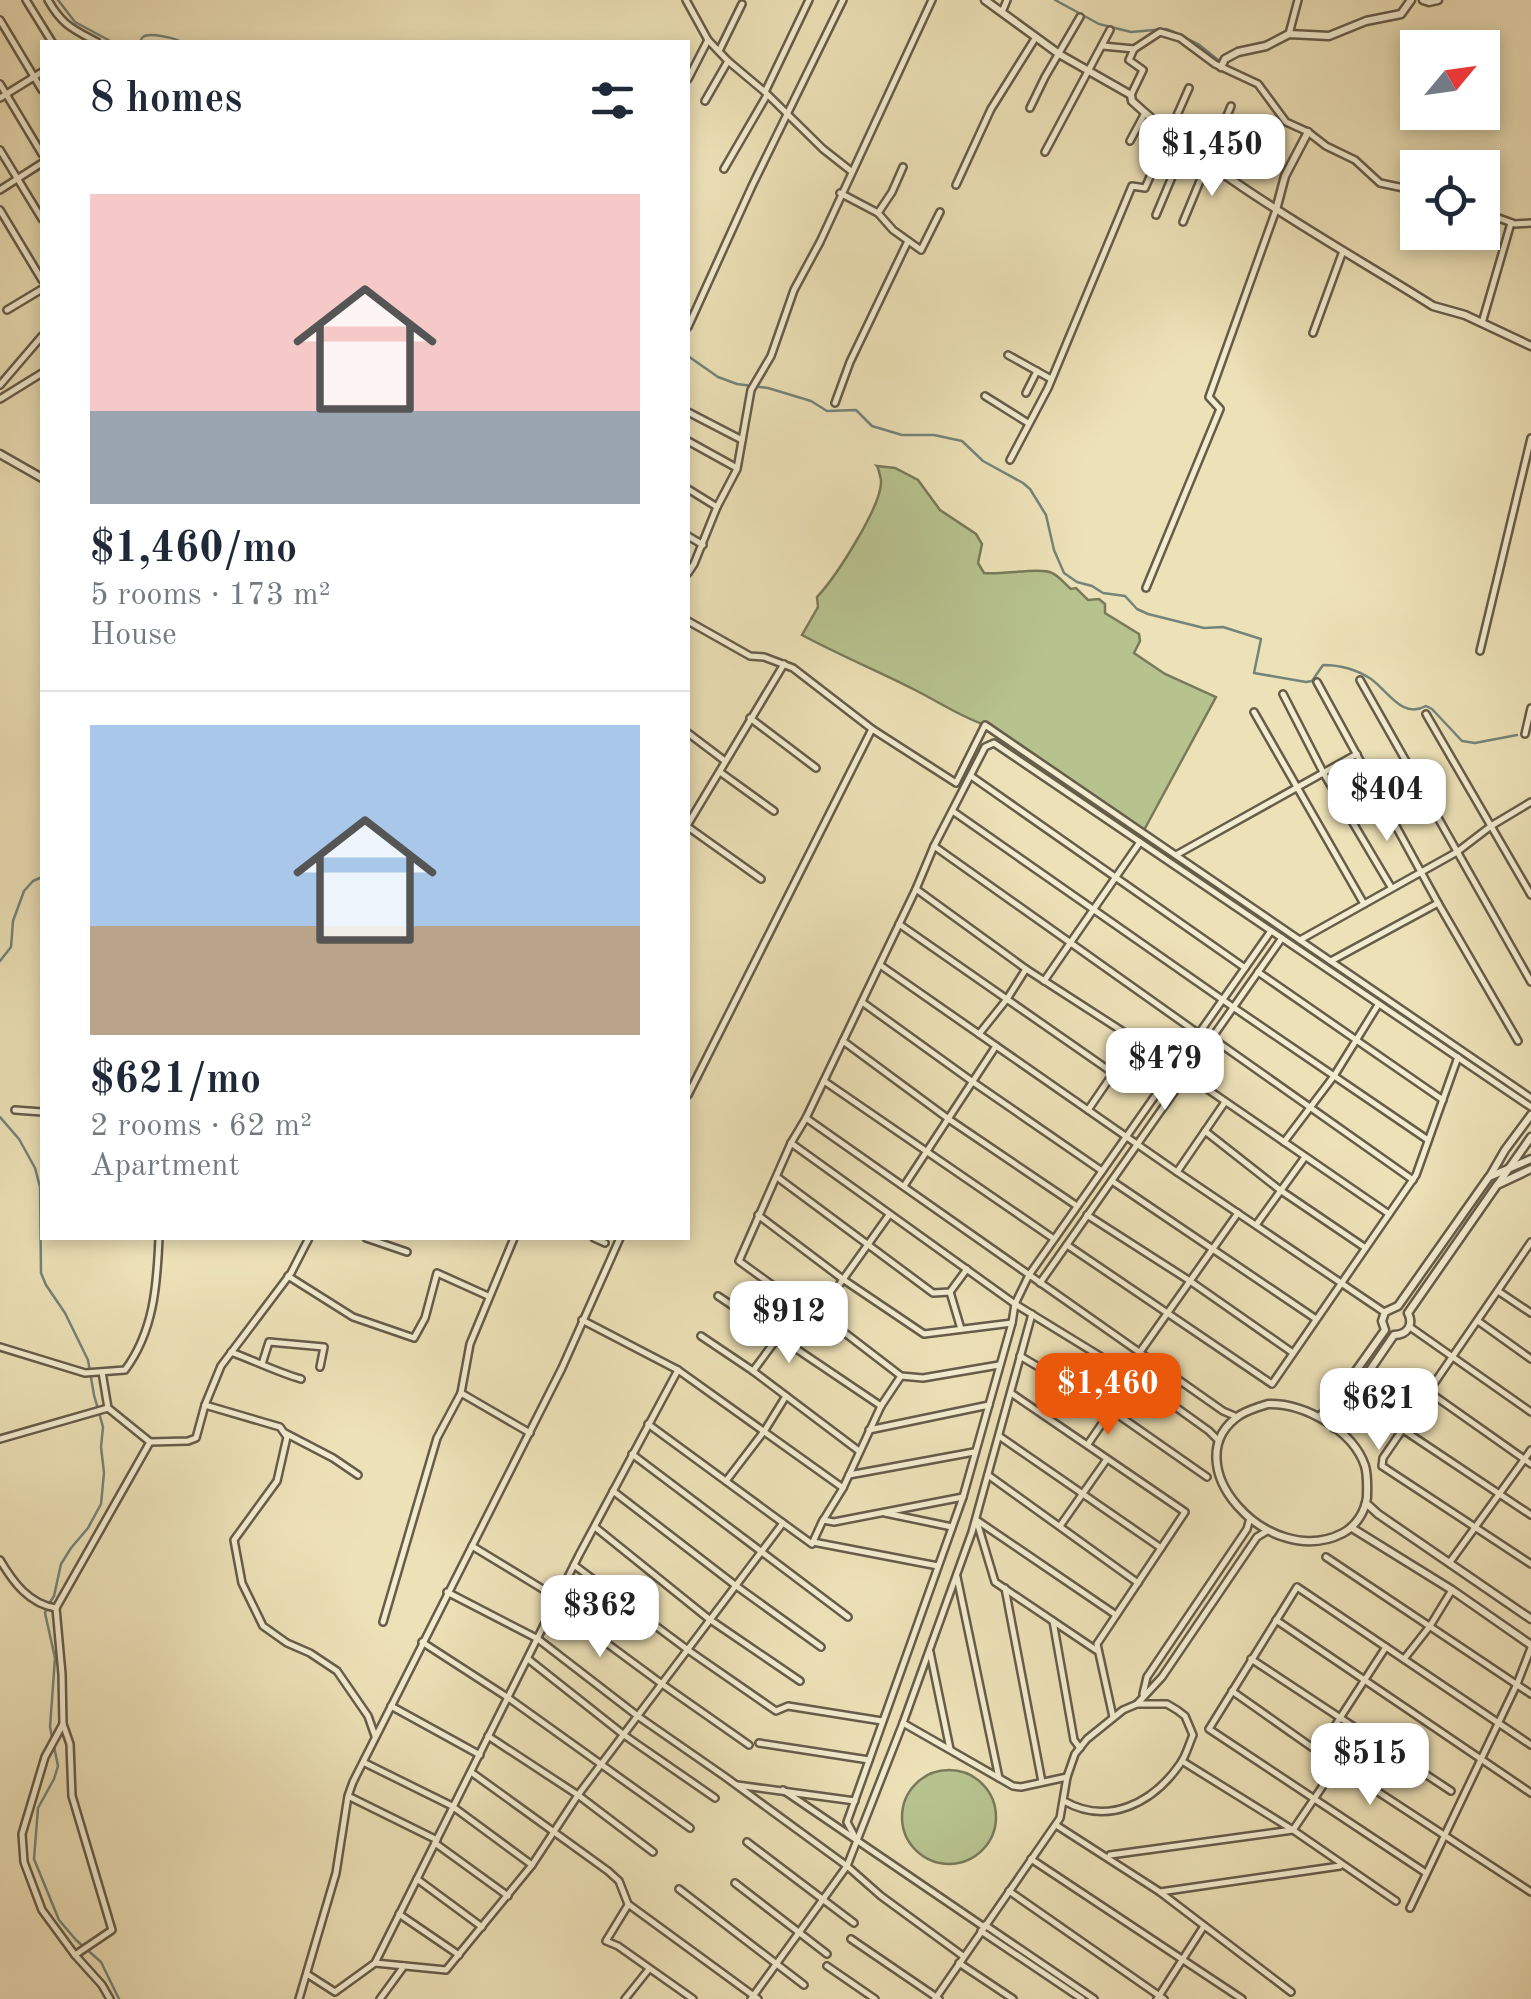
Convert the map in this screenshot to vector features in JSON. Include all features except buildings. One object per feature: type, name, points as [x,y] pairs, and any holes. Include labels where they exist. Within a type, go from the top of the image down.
[{"type":"street","points":[[26,0],[51,40]]},
{"type":"street","points":[[48,0],[58,18],[92,40]]},
{"type":"street","points":[[686,0],[718,51],[851,171]]},
{"type":"street","points":[[724,170],[810,0]]},
{"type":"street","points":[[690,323],[843,0]]},
{"type":"street","points":[[690,569],[736,469],[753,387],[771,356],[794,290],[932,0]]},
{"type":"street","points":[[985,0],[1060,54],[1131,95]]},
{"type":"street","points":[[1002,12],[1007,0]]},
{"type":"street","points":[[1289,34],[1298,0]]},
{"type":"street","points":[[1223,63],[1238,52],[1266,46],[1289,34],[1329,36],[1366,21],[1401,14],[1411,0]]},
{"type":"street","points":[[1423,0],[1438,0]]},
{"type":"street","points":[[718,51],[742,4]]},
{"type":"street","points":[[1030,108],[1080,17]]},
{"type":"street","points":[[0,20],[40,87]]},
{"type":"street","points":[[1044,152],[1110,30]]},
{"type":"street","points":[[1400,188],[1384,186],[1355,160],[1286,122],[1258,84],[1190,44],[1165,32],[1154,34],[1134,49],[1130,60],[1143,70],[1132,101],[1185,146],[1276,210],[1433,306],[1465,315],[1531,346]]},
{"type":"street","points":[[956,185],[990,109],[1036,37]]},
{"type":"street","points":[[690,75],[708,40]]},
{"type":"street","points":[[1103,46],[1134,49]]},
{"type":"street","points":[[705,101],[728,61]]},
{"type":"street","points":[[3,96],[40,73]]},
{"type":"street","points":[[0,84],[3,96],[40,151]]},
{"type":"street","points":[[1010,460],[1052,379],[1132,186],[1144,188],[1189,88]]},
{"type":"street","points":[[1183,222],[1231,106]]},
{"type":"street","points":[[1130,141],[1145,113]]},
{"type":"street","points":[[1146,588],[1220,409],[1209,397],[1285,176],[1308,132]]},
{"type":"street","points":[[1156,215],[1185,146]]},
{"type":"street","points":[[0,150],[40,215]]},
{"type":"street","points":[[0,190],[40,164]]},
{"type":"street","points":[[878,214],[902,167]]},
{"type":"street","points":[[840,193],[878,214],[922,249],[940,212]]},
{"type":"street","points":[[0,210],[40,277]]},
{"type":"street","points":[[1500,218],[1531,223]]},
{"type":"street","points":[[1482,324],[1511,222]]},
{"type":"street","points":[[836,403],[850,362],[908,241]]},
{"type":"street","points":[[1314,332],[1343,250]]},
{"type":"street","points":[[8,310],[40,289]]},
{"type":"street","points":[[0,385],[40,338]]},
{"type":"street","points":[[1008,355],[1052,379]]},
{"type":"street","points":[[1026,393],[1038,370]]},
{"type":"street","points":[[0,398],[40,374]]},
{"type":"street","points":[[984,396],[1028,422]]},
{"type":"street","points":[[690,413],[742,440]]},
{"type":"street","points":[[1480,651],[1531,438]]},
{"type":"street","points":[[690,442],[735,467]]},
{"type":"street","points":[[0,454],[40,477]]},
{"type":"street","points":[[690,491],[717,506]]},
{"type":"street","points":[[690,537],[703,544]]},
{"type":"street","points":[[690,622],[750,656],[785,663],[872,729],[956,784],[984,725],[1531,1098]]},
{"type":"street","points":[[690,822],[785,663]]},
{"type":"street","points":[[1360,680],[1531,982]]},
{"type":"street","points":[[1317,682],[1518,1041]]},
{"type":"street","points":[[1283,694],[1324,774],[1392,888]]},
{"type":"street","points":[[1525,734],[1531,708]]},
{"type":"street","points":[[1254,712],[1364,904]]},
{"type":"street","points":[[1426,714],[1531,894]]},
{"type":"street","points":[[750,718],[816,768]]},
{"type":"street","points":[[690,1091],[872,729]]},
{"type":"street","points":[[690,734],[725,761]]},
{"type":"street","points":[[1000,1365],[922,1378],[901,1376],[819,1313],[801,1306],[738,1261],[934,846],[985,747],[994,743],[1531,1107]]},
{"type":"street","points":[[1176,855],[1358,754]]},
{"type":"street","points":[[719,771],[774,811]]},
{"type":"street","points":[[971,776],[1245,968]]},
{"type":"street","points":[[1300,940],[1457,852],[1531,802]]},
{"type":"street","points":[[954,812],[1428,1140]]},
{"type":"street","points":[[690,827],[760,879]]},
{"type":"street","points":[[1044,981],[1140,842]]},
{"type":"street","points":[[934,846],[1199,1034]]},
{"type":"street","points":[[916,889],[1026,969],[1389,1214]]},
{"type":"street","points":[[1331,961],[1438,903]]},
{"type":"street","points":[[899,924],[1113,1074]]},
{"type":"street","points":[[856,1841],[848,1822],[963,1496],[1016,1304],[1029,1275],[1271,931]]},
{"type":"street","points":[[1040,1282],[1282,938]]},
{"type":"street","points":[[880,965],[1384,1312]]},
{"type":"street","points":[[979,1034],[1026,969]]},
{"type":"street","points":[[1258,972],[1442,1100]]},
{"type":"street","points":[[862,1002],[1102,1171]]},
{"type":"street","points":[[1284,1142],[1334,1076],[1379,1004]]},
{"type":"street","points":[[1212,1038],[1413,1180]]},
{"type":"street","points":[[1088,1110],[1136,1040]]},
{"type":"street","points":[[843,1041],[1077,1206]]},
{"type":"street","points":[[904,1187],[996,1046]]},
{"type":"street","points":[[1067,1245],[1272,1384],[1413,1180],[1458,1057]]},
{"type":"street","points":[[824,1081],[1054,1240]]},
{"type":"street","points":[[1176,1172],[1225,1102]]},
{"type":"street","points":[[15,1110],[40,1112]]},
{"type":"street","points":[[1384,1312],[1398,1306],[1531,1115]]},
{"type":"street","points":[[806,1118],[1237,1417]]},
{"type":"street","points":[[1204,1131],[1280,1190],[1365,1248]]},
{"type":"street","points":[[1531,1136],[1408,1313],[1410,1327],[1531,1412]]},
{"type":"street","points":[[791,1144],[1016,1304],[1134,1376],[1219,1441]]},
{"type":"street","points":[[1256,1225],[1305,1156]]},
{"type":"street","points":[[1489,1177],[1531,1158]]},
{"type":"street","points":[[1497,1185],[1531,1169]]},
{"type":"street","points":[[776,1177],[932,1293],[950,1292],[967,1270]]},
{"type":"street","points":[[1112,1181],[1316,1318]]},
{"type":"street","points":[[1140,1352],[1238,1213]]},
{"type":"street","points":[[758,1215],[924,1334],[1012,1322]]},
{"type":"street","points":[[819,1313],[890,1215]]},
{"type":"street","points":[[1087,1215],[1293,1353]]},
{"type":"street","points":[[0,1347],[86,1372],[125,1370],[138,1354],[153,1312],[159,1240]]},
{"type":"street","points":[[102,1372],[108,1408],[150,1442],[188,1442],[196,1438],[221,1366],[288,1276],[308,1240]]},
{"type":"street","points":[[372,1240],[407,1252]]},
{"type":"street","points":[[383,1622],[438,1438],[461,1392],[470,1344],[513,1240]]},
{"type":"street","points":[[598,1240],[605,1243]]},
{"type":"street","points":[[298,1999],[336,1873],[353,1782],[530,1433],[619,1240]]},
{"type":"street","points":[[1531,1242],[1528,1254],[1402,1429],[1382,1466],[1531,1564]]},
{"type":"street","points":[[288,1276],[353,1318],[414,1338],[425,1318],[437,1273],[488,1296]]},
{"type":"street","points":[[1498,1291],[1531,1312]]},
{"type":"street","points":[[950,1292],[961,1329]]},
{"type":"street","points":[[718,1296],[882,1406]]},
{"type":"street","points":[[753,1371],[801,1306]]},
{"type":"street","points":[[1398,1306],[1408,1313]]},
{"type":"street","points":[[1384,1312],[1382,1321],[1394,1335],[1403,1334],[1410,1327]]},
{"type":"street","points":[[470,1772],[608,1871],[619,1882],[628,1904],[754,1998],[847,1866],[976,1519],[1032,1314]]},
{"type":"street","points":[[582,1320],[678,1370],[842,1488]]},
{"type":"street","points":[[1478,1321],[1531,1359]]},
{"type":"street","points":[[1320,1417],[1386,1330]]},
{"type":"street","points":[[1334,1428],[1394,1335]]},
{"type":"street","points":[[701,1336],[859,1452]]},
{"type":"street","points":[[262,1364],[269,1342],[324,1347],[320,1367]]},
{"type":"street","points":[[232,1352],[301,1379]]},
{"type":"street","points":[[1020,1356],[1111,1410],[1207,1477]]},
{"type":"street","points":[[306,1974],[335,1992],[374,1963],[574,1566],[678,1370]]},
{"type":"street","points":[[813,1542],[901,1376]]},
{"type":"street","points":[[1087,1445],[1134,1376]]},
{"type":"street","points":[[461,1392],[530,1433]]},
{"type":"street","points":[[1429,1392],[1531,1464]]},
{"type":"street","points":[[1011,1393],[1185,1512],[1096,1644],[1112,1717]]},
{"type":"street","points":[[726,1482],[786,1396]]},
{"type":"street","points":[[1268,1404],[1301,1408],[1320,1417],[1358,1452],[1368,1484],[1366,1503],[1352,1528],[1313,1542],[1267,1531],[1233,1502],[1222,1487],[1219,1441],[1237,1417],[1268,1404]]},
{"type":"street","points":[[869,1430],[989,1405]]},
{"type":"street","points":[[205,1406],[280,1427],[287,1437],[277,1481],[234,1540],[242,1583],[264,1626],[337,1671],[368,1716],[376,1738]]},
{"type":"street","points":[[0,1439],[108,1408]]},
{"type":"street","points":[[648,1424],[812,1544],[938,1566]]},
{"type":"street","points":[[1402,1429],[1531,1515]]},
{"type":"street","points":[[283,1431],[358,1475]]},
{"type":"street","points":[[999,1436],[1161,1548]]},
{"type":"street","points":[[75,1955],[112,1930],[72,1796],[56,1608],[150,1442]]},
{"type":"street","points":[[1450,1562],[1531,1450]]},
{"type":"street","points":[[849,1475],[976,1452]]},
{"type":"street","points":[[632,1454],[848,1617]]},
{"type":"street","points":[[1060,1526],[1107,1458]]},
{"type":"street","points":[[988,1475],[1138,1583]]},
{"type":"street","points":[[613,1492],[821,1647]]},
{"type":"street","points":[[824,1520],[834,1522],[963,1496]]},
{"type":"street","points":[[1366,1503],[1531,1619]]},
{"type":"street","points":[[882,1513],[952,1526]]},
{"type":"street","points":[[1143,1695],[1147,1677],[1247,1529],[1250,1518]]},
{"type":"street","points":[[976,1519],[996,1582],[1098,1652]]},
{"type":"street","points":[[976,1519],[1116,1614]]},
{"type":"street","points":[[374,1963],[446,1970],[532,1866],[578,1796],[783,1523]]},
{"type":"street","points":[[595,1527],[709,1619],[800,1681]]},
{"type":"street","points":[[1352,1528],[1452,1590],[1531,1647],[1410,1908]]},
{"type":"street","points":[[851,1938],[937,1998],[1056,1824],[1067,1777],[1086,1739],[1112,1717],[1136,1704],[1162,1678],[1257,1537],[1267,1531]]},
{"type":"street","points":[[472,1546],[558,1599]]},
{"type":"street","points":[[1326,1556],[1531,1694]]},
{"type":"street","points":[[0,1560],[35,1602],[56,1608]]},
{"type":"street","points":[[574,1566],[776,1711],[788,1706],[883,1721]]},
{"type":"street","points":[[957,1574],[999,1778]]},
{"type":"street","points":[[1426,1872],[1208,1728],[1296,1587],[1531,1745]]},
{"type":"street","points":[[1005,1588],[1042,1782]]},
{"type":"street","points":[[1404,1659],[1452,1590]]},
{"type":"street","points":[[447,1592],[538,1639],[964,1956]]},
{"type":"street","points":[[558,1599],[559,1608],[748,1745]]},
{"type":"street","points":[[1276,1620],[1531,1793]]},
{"type":"street","points":[[1054,1621],[1074,1740],[1080,1748]]},
{"type":"street","points":[[422,1642],[507,1697],[690,1828]]},
{"type":"street","points":[[1318,1752],[1386,1647]]},
{"type":"street","points":[[930,1649],[950,1750]]},
{"type":"street","points":[[528,1659],[715,1798]]},
{"type":"street","points":[[1251,1660],[1451,1791]]},
{"type":"street","points":[[1232,1691],[1531,1892]]},
{"type":"street","points":[[1064,1801],[1096,1813],[1134,1805],[1151,1794],[1182,1762],[1192,1734],[1185,1716],[1167,1704],[1136,1704]]},
{"type":"street","points":[[391,1706],[480,1755]]},
{"type":"street","points":[[903,1723],[1017,1787],[1067,1777]]},
{"type":"street","points":[[63,1724],[45,1758],[22,1834],[24,1862],[42,1910],[110,1999]]},
{"type":"street","points":[[488,1736],[654,1852]]},
{"type":"street","points":[[760,1743],[870,1760]]},
{"type":"street","points":[[364,1762],[452,1806],[532,1866]]},
{"type":"street","points":[[1182,1762],[1396,1900]]},
{"type":"street","points":[[1106,1856],[1292,1830],[1337,1765]]},
{"type":"street","points":[[734,1784],[855,1801]]},
{"type":"street","points":[[782,1790],[1082,1999]]},
{"type":"street","points":[[348,1796],[436,1842],[508,1896]]},
{"type":"street","points":[[1056,1824],[1160,1892],[1291,1992]]},
{"type":"street","points":[[746,1842],[854,1924]]},
{"type":"street","points":[[1031,1859],[1242,1999]]},
{"type":"street","points":[[1160,1892],[1342,1866]]},
{"type":"street","points":[[417,1879],[482,1926]]},
{"type":"street","points":[[735,1883],[827,1954]]},
{"type":"street","points":[[679,1890],[804,1985]]},
{"type":"street","points":[[1009,1892],[1160,1998],[1204,1926]]},
{"type":"street","points":[[628,1904],[606,1941],[693,1999]]},
{"type":"street","points":[[399,1914],[459,1955]]},
{"type":"street","points":[[983,1928],[1094,1999]]},
{"type":"street","points":[[959,1963],[1013,1999]]},
{"type":"street","points":[[380,1999],[404,1966]]},
{"type":"street","points":[[827,1966],[874,1999]]},
{"type":"street","points":[[624,1999],[649,1970]]},
{"type":"street","points":[[673,1999],[680,1990]]},
{"type":"green space","points":[[877,466],[895,468],[918,480],[940,510],[976,534],[982,544],[978,563],[984,573],[1055,574],[1088,600],[1099,599],[1105,604],[1105,613],[1139,634],[1134,653],[1165,674],[1216,697],[1143,832],[985,725],[802,635],[818,607],[817,597],[845,559],[874,507],[881,481]]},
{"type":"green space","points":[[949,1770],[967,1774],[982,1784],[992,1799],[996,1817],[992,1835],[982,1850],[967,1860],[949,1864],[931,1860],[916,1850],[906,1835],[902,1817],[906,1799],[916,1784],[931,1774]]},
{"type":"waterway","points":[[58,0],[75,22],[108,40]]},
{"type":"waterway","points":[[1055,0],[1099,24],[1131,32],[1174,32],[1198,44],[1227,67],[1257,81]]},
{"type":"waterway","points":[[141,40],[151,35],[176,40]]},
{"type":"waterway","points":[[690,357],[718,377],[737,384],[768,388],[811,401],[827,411],[856,410],[872,426],[902,435],[934,435],[962,441],[983,461],[1030,489],[1046,515],[1064,573],[1103,593],[1125,596],[1148,614],[1204,628],[1223,627],[1261,639],[1254,673],[1306,682],[1312,681],[1323,665],[1342,667],[1371,679],[1403,707],[1432,709],[1462,741],[1475,743],[1517,735]]},
{"type":"waterway","points":[[0,961],[11,947],[13,921],[24,891],[40,878]]},
{"type":"waterway","points":[[0,1117],[19,1139],[35,1168],[40,1187]]},
{"type":"waterway","points":[[41,1240],[41,1273],[88,1360],[103,1427],[104,1473],[101,1504],[61,1564],[54,1596],[45,1613],[55,1658],[50,1727],[58,1766],[38,1808],[34,1859],[59,1920],[101,1962],[119,1999]]}]
